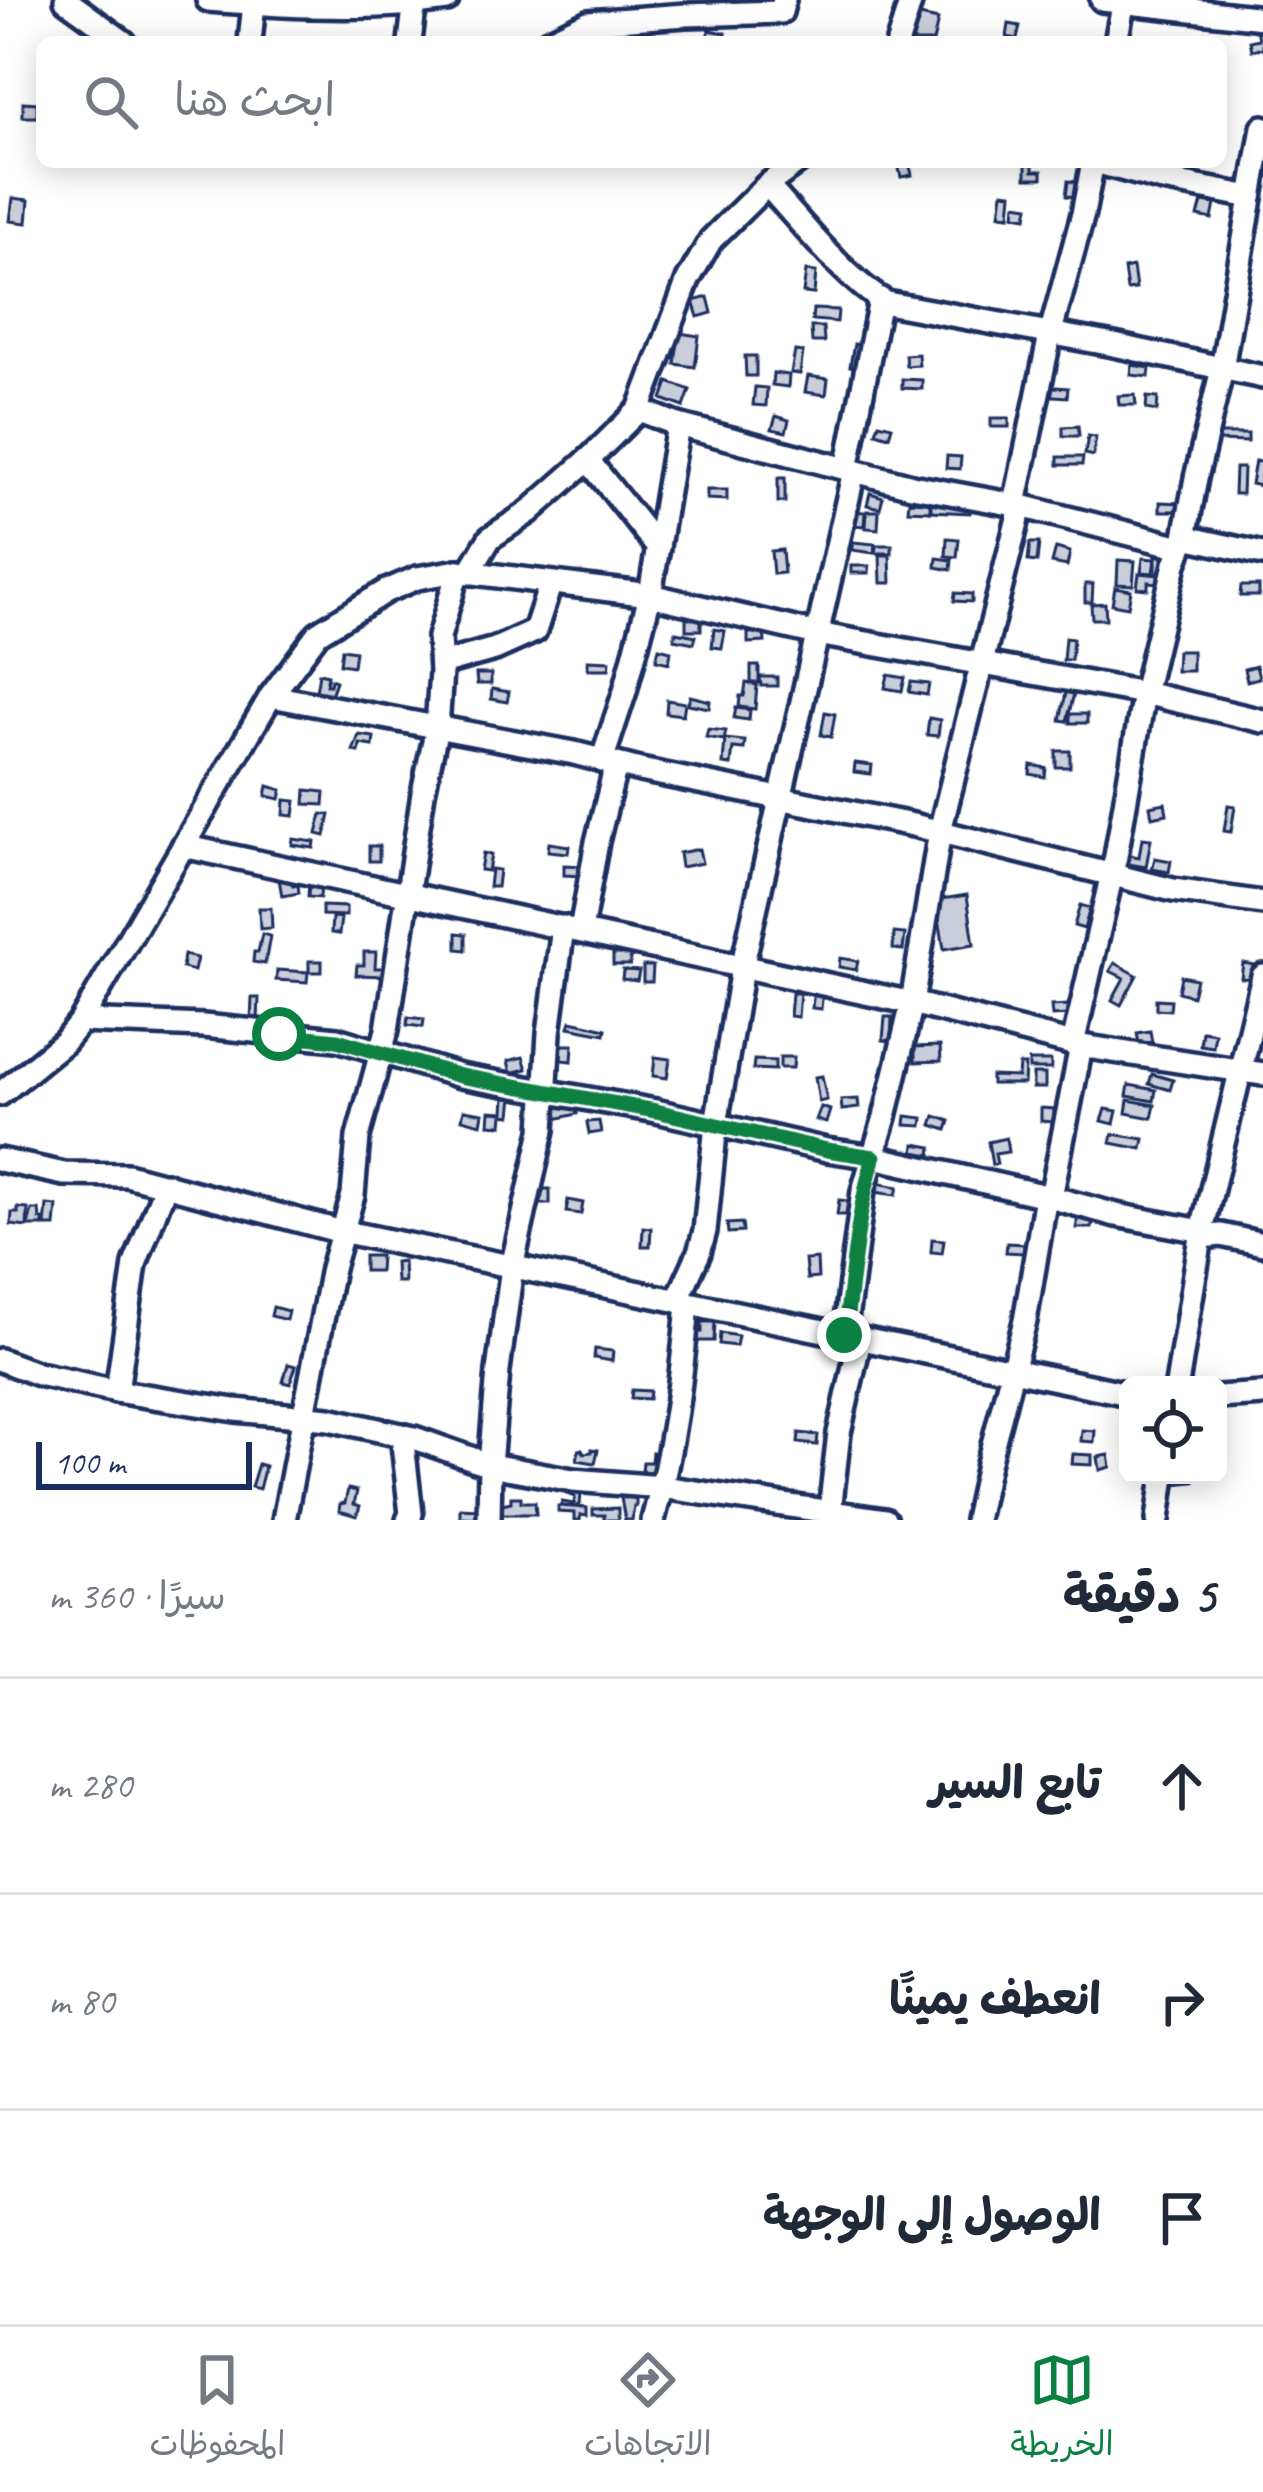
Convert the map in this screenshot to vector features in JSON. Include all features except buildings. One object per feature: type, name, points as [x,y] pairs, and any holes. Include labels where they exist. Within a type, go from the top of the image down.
[{"type":"street","points":[[65,0],[116,36]]},
{"type":"street","points":[[208,0],[447,0]]},
{"type":"street","points":[[555,36],[590,11],[781,12],[784,0]]},
{"type":"street","points":[[900,36],[911,0]]},
{"type":"street","points":[[1115,36],[1116,1],[1263,18]]},
{"type":"street","points":[[411,36],[415,2]]},
{"type":"street","points":[[251,36],[254,3]]},
{"type":"street","points":[[976,1520],[1025,1321],[1144,693],[1222,369],[1263,127]]},
{"type":"street","points":[[284,1520],[332,1268],[352,1202],[358,1137],[387,1030],[437,727],[439,637],[464,572],[490,538],[530,512],[639,410],[688,280],[711,240],[790,168]]},
{"type":"street","points":[[829,1516],[852,1337],[855,1239],[863,1191],[912,1003],[940,831],[1018,505],[1050,335],[1093,168]]},
{"type":"street","points":[[1117,168],[1163,180],[1255,192]]},
{"type":"street","points":[[767,184],[880,300],[1263,376]]},
{"type":"street","points":[[653,1520],[681,1393],[682,1302],[705,1231],[716,1124],[742,968],[818,634],[880,300]]},
{"type":"street","points":[[639,410],[678,425],[911,486],[1263,554]]},
{"type":"street","points":[[489,1520],[498,1371],[512,1267],[540,1149],[550,1022],[597,842],[609,763],[650,596],[678,425]]},
{"type":"street","points":[[588,460],[658,548]]},
{"type":"street","points":[[0,1094],[64,1042],[81,1021],[271,696],[318,633],[386,591],[418,578],[464,572],[650,596],[818,634],[1144,693],[1263,721]]},
{"type":"street","points":[[441,664],[495,649],[535,631],[550,585]]},
{"type":"street","points":[[271,696],[940,831],[1173,890],[1263,903]]},
{"type":"street","points":[[183,846],[912,1003],[1077,1045],[1253,1072]]},
{"type":"street","points":[[1178,1376],[1202,1234],[1253,1072],[1263,976]]},
{"type":"street","points":[[81,1021],[203,1026],[337,1040],[460,1076],[874,1157],[1116,1215],[1263,1244]]},
{"type":"street","points":[[0,1160],[64,1174],[127,1175],[342,1231],[1119,1392]]},
{"type":"street","points":[[117,1391],[135,1264],[166,1184]]},
{"type":"street","points":[[0,1360],[38,1374],[117,1391],[304,1416],[403,1435],[490,1465],[573,1480],[662,1487],[829,1516],[885,1520]]},
{"type":"street","points":[[1227,1396],[1263,1394]]},
{"type":"street","points":[[403,1435],[408,1520]]},
{"type":"street","points":[[1158,1520],[1163,1484]]},
{"type":"route","points":[[279,1034],[337,1040],[460,1076],[874,1157],[863,1191],[844,1335]]}]
